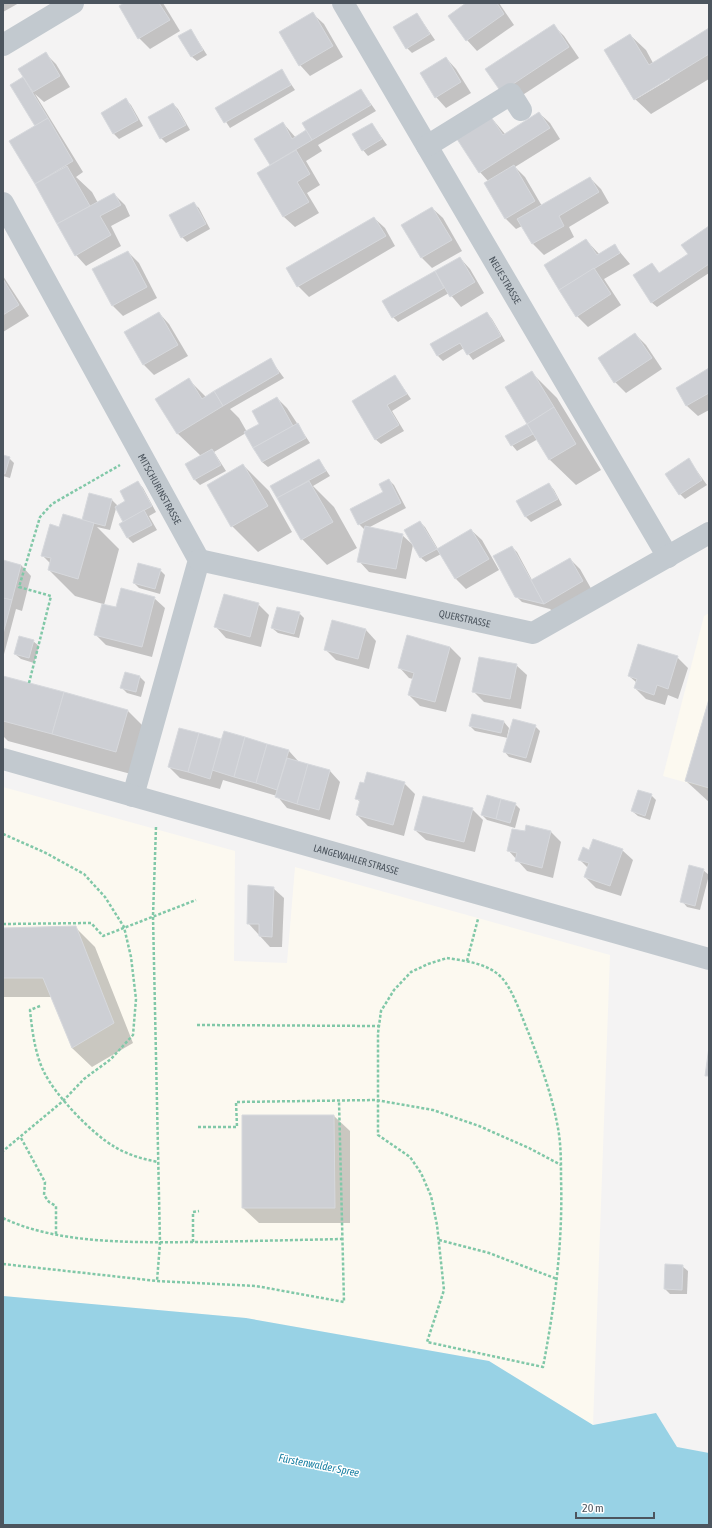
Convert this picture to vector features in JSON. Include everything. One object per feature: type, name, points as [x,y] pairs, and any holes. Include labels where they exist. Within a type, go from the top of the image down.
[{"type":"street","points":[[3,45],[73,3]]},
{"type":"street","name":"NEUE STRASSE","points":[[343,3],[668,557]]},
{"type":"street","points":[[427,146],[511,94],[521,110]]},
{"type":"street","name":"MITSCHURINSTRASSE","points":[[3,203],[199,560]]},
{"type":"street","name":"QUERSTRASSE","points":[[199,560],[533,633],[709,533]]},
{"type":"street","points":[[133,796],[199,560]]},
{"type":"street","name":"LANGEWAHLER STRASSE","points":[[3,759],[709,959]]},
{"type":"path","points":[[28,683],[51,596],[19,587],[40,517],[52,504],[141,453]]},
{"type":"path","points":[[156,825],[154,916],[160,1243],[157,1281]]},
{"type":"path","points":[[3,834],[84,874],[105,897],[124,927],[131,958],[136,998],[133,1035],[110,1059],[84,1079],[63,1101],[21,1138],[3,1151]]},
{"type":"path","points":[[3,924],[91,923],[103,936],[196,900]]},
{"type":"path","points":[[468,961],[479,914]]},
{"type":"path","points":[[448,958],[468,961],[484,966],[501,977],[516,1003],[547,1083],[557,1124],[561,1166],[562,1212],[557,1280],[543,1367],[427,1342],[444,1290],[439,1240],[431,1196],[421,1173],[410,1157],[378,1135],[376,1100],[379,1026],[381,1011],[394,990],[411,972],[428,964],[448,958]]},
{"type":"path","points":[[40,1006],[30,1010],[37,1053],[43,1072],[63,1101],[114,1147],[142,1159],[158,1162]]},
{"type":"path","points":[[198,1025],[379,1026]]},
{"type":"path","points":[[198,1127],[237,1127],[236,1102],[376,1100],[433,1110],[479,1126],[529,1148],[561,1166]]},
{"type":"path","points":[[3,1264],[157,1281],[256,1286],[344,1302],[339,1101]]},
{"type":"path","points":[[21,1138],[46,1182],[44,1195],[49,1202],[56,1206],[56,1234]]},
{"type":"path","points":[[194,1242],[193,1212],[199,1211]]},
{"type":"path","points":[[3,1218],[23,1228],[76,1238],[160,1243],[342,1239]]},
{"type":"path","points":[[439,1240],[489,1253],[557,1280]]},
{"type":"shaded area","points":[[709,613],[709,789],[663,776],[704,616]]},
{"type":"shaded area","points":[[3,787],[235,851],[234,961],[287,963],[295,867],[610,955],[593,1425],[489,1361],[246,1318],[3,1296]]},
{"type":"water","name":"Fürstenwalder Spree","points":[[3,1296],[246,1318],[489,1361],[593,1425],[656,1413],[677,1447],[709,1453],[709,1525],[3,1525]]},
{"type":"building","points":[[124,3],[159,3],[170,20],[138,39],[119,6]]},
{"type":"building","points":[[466,3],[497,3],[504,14],[466,41],[448,16]]},
{"type":"building","points":[[313,12],[333,46],[299,66],[279,32]]},
{"type":"building","points":[[417,13],[430,34],[406,49],[393,27]]},
{"type":"building","points":[[554,24],[569,47],[501,92],[485,69]]},
{"type":"building","points":[[709,28],[709,54],[634,100],[604,50],[630,34],[649,65]]},
{"type":"building","points":[[191,29],[203,50],[191,57],[178,36]]},
{"type":"building","points":[[46,52],[60,76],[33,92],[18,69]]},
{"type":"building","points":[[446,57],[461,82],[435,98],[420,73]]},
{"type":"building","points":[[282,69],[291,85],[224,123],[215,108]]},
{"type":"building","points":[[23,77],[48,118],[35,126],[10,85]]},
{"type":"building","points":[[361,89],[371,105],[312,140],[302,123]]},
{"type":"building","points":[[126,98],[138,120],[113,134],[101,113]]},
{"type":"building","points":[[173,103],[186,125],[160,139],[148,117]]},
{"type":"building","points":[[539,112],[550,128],[479,173],[455,136],[489,114],[503,135]]},
{"type":"building","points":[[48,118],[73,161],[35,184],[9,141]]},
{"type":"building","points":[[283,122],[292,139],[306,130],[312,140],[270,165],[254,139]]},
{"type":"building","points":[[372,123],[382,139],[362,151],[352,134]]},
{"type":"building","points":[[296,150],[310,174],[297,182],[309,202],[283,217],[257,173]]},
{"type":"building","points":[[514,165],[535,201],[505,219],[484,183]]},
{"type":"building","points":[[67,166],[90,206],[57,224],[35,184]]},
{"type":"building","points":[[590,177],[599,192],[559,216],[564,226],[532,244],[517,219]]},
{"type":"building","points":[[114,193],[121,205],[100,216],[111,235],[75,256],[57,224]]},
{"type":"building","points":[[194,202],[206,224],[181,238],[169,215]]},
{"type":"building","points":[[432,207],[452,240],[421,258],[401,225]]},
{"type":"building","points":[[374,217],[386,236],[297,287],[286,268]]},
{"type":"building","points":[[709,226],[709,264],[651,303],[633,275],[652,263],[659,273],[688,254],[681,245]]},
{"type":"building","points":[[586,239],[597,255],[615,244],[620,253],[559,290],[544,265]]},
{"type":"building","points":[[128,251],[147,287],[112,306],[92,269]]},
{"type":"building","points":[[460,257],[475,282],[450,297],[435,271]]},
{"type":"building","points":[[594,268],[611,294],[576,317],[559,290]]},
{"type":"building","points":[[435,271],[444,288],[392,318],[382,301]]},
{"type":"building","points":[[3,279],[19,305],[3,315]]},
{"type":"building","points":[[159,312],[178,345],[143,365],[124,332]]},
{"type":"building","points":[[487,312],[501,336],[467,355],[460,343],[437,356],[430,344]]},
{"type":"building","points":[[635,333],[652,358],[614,383],[598,358]]},
{"type":"building","points":[[271,358],[279,373],[223,406],[214,391]]},
{"type":"building","points":[[709,368],[709,393],[686,406],[676,388]]},
{"type":"building","points":[[532,371],[554,407],[527,424],[505,387]]},
{"type":"building","points":[[395,375],[407,394],[387,405],[399,425],[375,440],[352,401]]},
{"type":"building","points":[[189,378],[202,399],[214,391],[223,406],[177,434],[155,399]]},
{"type":"building","points":[[277,397],[293,426],[253,448],[244,432],[259,424],[252,411]]},
{"type":"building","points":[[554,407],[576,444],[549,460],[527,424]]},
{"type":"building","points":[[298,423],[306,438],[262,462],[253,448]]},
{"type":"building","points":[[527,424],[533,434],[511,446],[505,436]]},
{"type":"building","points":[[212,449],[221,465],[194,480],[185,464]]},
{"type":"building","points":[[3,455],[10,457],[5,474],[3,473]]},
{"type":"building","points":[[689,458],[702,480],[679,495],[665,474]]},
{"type":"building","points":[[319,459],[326,471],[277,498],[270,486]]},
{"type":"building","points":[[243,464],[268,506],[231,527],[207,485]]},
{"type":"building","points":[[389,479],[401,503],[358,525],[350,509],[383,492],[379,484]]},
{"type":"building","points":[[138,481],[152,506],[123,522],[115,507],[125,501],[120,491]]},
{"type":"building","points":[[309,481],[333,522],[301,540],[277,498]]},
{"type":"building","points":[[549,483],[558,499],[525,517],[516,501]]},
{"type":"building","points":[[89,493],[112,499],[105,526],[82,520]]},
{"type":"building","points":[[144,510],[152,525],[127,538],[119,524]]},
{"type":"building","points":[[63,514],[94,523],[78,579],[48,570],[51,558],[41,556],[50,524],[59,527]]},
{"type":"building","points":[[420,521],[437,549],[420,558],[404,530]]},
{"type":"building","points":[[365,526],[403,534],[396,569],[357,562]]},
{"type":"building","points":[[471,529],[489,559],[455,579],[437,549]]},
{"type":"building","points":[[512,546],[544,604],[515,597],[493,556]]},
{"type":"building","points":[[570,558],[583,581],[544,604],[531,580]]},
{"type":"building","points":[[3,560],[21,565],[12,600],[3,598]]},
{"type":"building","points":[[138,563],[161,569],[155,589],[133,583]]},
{"type":"building","points":[[121,588],[155,597],[142,647],[94,635],[102,604],[116,607]]},
{"type":"building","points":[[224,594],[259,603],[250,637],[214,627]]},
{"type":"building","points":[[3,598],[12,600],[3,634]]},
{"type":"building","points":[[277,607],[300,612],[294,634],[271,628]]},
{"type":"building","points":[[332,620],[366,629],[358,659],[324,650]]},
{"type":"building","points":[[407,635],[450,647],[435,702],[408,695],[414,673],[398,668]]},
{"type":"building","points":[[19,636],[34,640],[29,658],[14,654]]},
{"type":"building","points":[[638,644],[678,656],[668,689],[657,685],[654,695],[634,688],[637,679],[628,676]]},
{"type":"building","points":[[479,657],[517,664],[510,699],[472,692]]},
{"type":"building","points":[[125,672],[140,676],[136,692],[120,688]]},
{"type":"building","points":[[3,676],[64,692],[52,734],[3,721]]},
{"type":"building","points":[[64,692],[128,710],[116,752],[52,734]]},
{"type":"building","points":[[709,699],[709,788],[685,781]]},
{"type":"building","points":[[472,714],[504,721],[501,733],[469,726]]},
{"type":"building","points":[[513,719],[536,725],[526,758],[503,752]]},
{"type":"building","points":[[179,728],[199,733],[188,772],[168,767]]},
{"type":"building","points":[[224,731],[245,737],[234,777],[212,770]]},
{"type":"building","points":[[199,733],[221,739],[210,779],[188,772]]},
{"type":"building","points":[[245,737],[267,744],[256,783],[234,777]]},
{"type":"building","points":[[267,744],[289,750],[277,790],[256,783]]},
{"type":"building","points":[[287,758],[308,764],[297,804],[275,797]]},
{"type":"building","points":[[308,764],[330,770],[319,810],[297,804]]},
{"type":"building","points":[[367,772],[405,782],[393,825],[356,815],[360,800],[355,799],[360,782],[364,783]]},
{"type":"building","points":[[638,790],[652,794],[645,816],[631,811]]},
{"type":"building","points":[[487,795],[501,799],[496,819],[481,815]]},
{"type":"building","points":[[423,796],[473,808],[464,842],[414,830]]},
{"type":"building","points":[[501,799],[516,803],[510,823],[496,819]]},
{"type":"building","points":[[526,825],[551,831],[542,868],[515,861],[517,853],[507,851],[512,829],[525,831]]},
{"type":"building","points":[[593,839],[623,849],[610,886],[584,877],[589,863],[578,860],[583,847],[589,850]]},
{"type":"building","points":[[689,865],[704,869],[695,906],[680,902]]},
{"type":"building","points":[[248,885],[274,887],[272,937],[259,936],[259,924],[247,924]]},
{"type":"building","points":[[76,926],[114,1023],[72,1048],[43,978],[3,978],[3,928]]},
{"type":"building","points":[[709,1047],[709,1076],[705,1076]]},
{"type":"building","points":[[242,1115],[334,1115],[335,1208],[242,1208]]},
{"type":"building","points":[[665,1264],[683,1265],[682,1290],[664,1289]]}]
